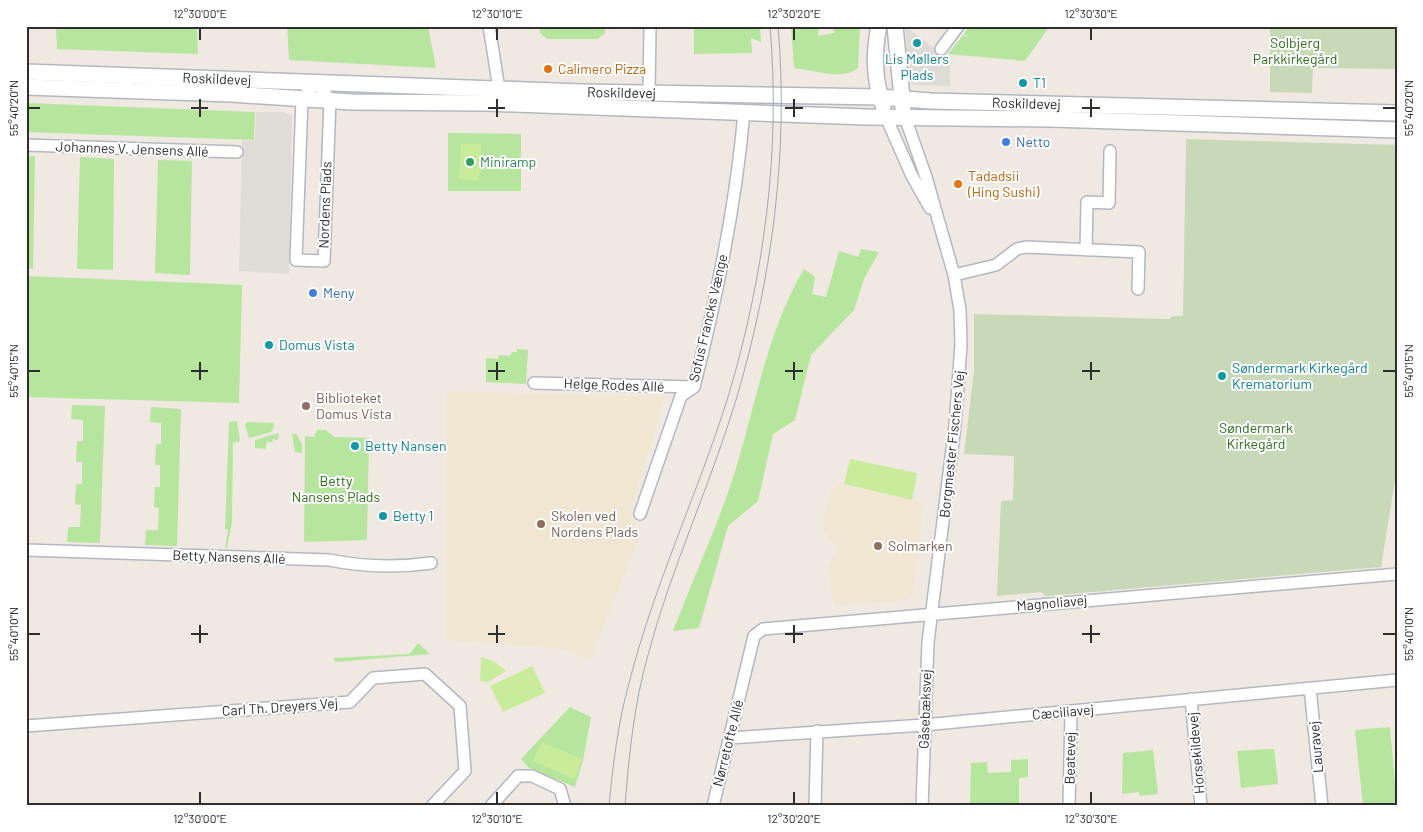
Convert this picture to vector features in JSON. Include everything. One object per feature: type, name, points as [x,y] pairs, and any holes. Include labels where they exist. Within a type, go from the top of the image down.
[{"type":"street","points":[[488,26],[499,89]]},
{"type":"street","points":[[649,94],[650,26]]},
{"type":"street","points":[[879,26],[875,46],[874,73],[886,117]]},
{"type":"street","points":[[895,26],[901,99],[905,117]]},
{"type":"street","points":[[941,49],[958,26]]},
{"type":"street","name":"Roskildevej","points":[[26,72],[649,94],[880,97],[1397,113]]},
{"type":"street","points":[[302,99],[317,82],[330,100]]},
{"type":"street","name":"Roskildevej","points":[[26,86],[330,100],[1397,130]]},
{"type":"street","points":[[744,112],[745,95]]},
{"type":"street","name":"Nordens Plads","points":[[302,99],[296,260],[324,261],[330,100]]},
{"type":"street","points":[[1218,108],[1218,124]]},
{"type":"street","name":"Sofus Francks Vænge","points":[[640,514],[681,396],[694,387],[709,328],[728,232],[744,112]]},
{"type":"street","name":"Borgmester Fischers Vej","points":[[886,117],[911,174],[937,220]]},
{"type":"street","name":"Borgmester Fischers Vej","points":[[905,117],[926,177],[954,275],[960,310],[960,366],[932,613]]},
{"type":"street","name":"Johannes V. Jensens Allé","points":[[26,145],[237,152]]},
{"type":"street","points":[[1086,250],[1087,202],[1109,203],[1110,151]]},
{"type":"street","points":[[954,275],[996,265],[1016,249],[1026,247],[1139,252],[1138,289]]},
{"type":"street","name":"Helge Rodes Allé","points":[[534,383],[694,387]]},
{"type":"street","name":"Betty Nansens Allé","points":[[26,550],[329,560],[357,566],[402,567],[431,563]]},
{"type":"street","name":"Magnoliavej","points":[[744,680],[754,636],[762,629],[1397,574]]},
{"type":"street","name":"Gåsebæksvej","points":[[922,806],[926,664],[932,613]]},
{"type":"street","name":"Carl Th. Dreyers Vej","points":[[26,726],[350,702],[373,678],[425,674],[460,706],[465,771],[432,806]]},
{"type":"street","name":"Nørretofte Allé","points":[[713,806],[744,680]]},
{"type":"street","name":"Cæciliavej","points":[[730,738],[924,725],[1397,680]]},
{"type":"street","name":"Lauravej","points":[[1310,688],[1322,806]]},
{"type":"street","name":"Horsekildevej","points":[[1191,700],[1201,806]]},
{"type":"street","name":"Beatevej","points":[[1069,806],[1071,711]]},
{"type":"street","points":[[815,806],[817,731]]},
{"type":"street","points":[[491,806],[518,776],[532,776],[560,789],[565,804]]},
{"type":"shaded area","name":"Lis Møllers Plads","points":[[905,26],[950,60],[950,86],[915,85],[908,81]]},
{"type":"shaded area","points":[[256,112],[284,112],[292,116],[289,274],[239,271],[242,141],[255,141]]},
{"type":"shaded area","name":"Skolen ved Nordens Plads","points":[[447,391],[665,397],[631,509],[639,538],[590,660],[563,649],[446,640]]},
{"type":"shaded area","name":"Solmarken","points":[[838,484],[923,503],[913,594],[907,600],[834,606],[828,568],[838,548],[825,532],[823,523],[831,489]]},
{"type":"green space","points":[[56,26],[197,26],[198,54],[57,49]]},
{"type":"green space","points":[[287,26],[428,26],[436,68],[289,60]]},
{"type":"green space","points":[[539,26],[605,26],[605,33],[598,39],[547,39],[540,33]]},
{"type":"green space","points":[[694,26],[760,26],[761,42],[751,38],[752,53],[694,54]]},
{"type":"green space","points":[[791,26],[819,26],[818,36],[834,33],[833,26],[860,26],[858,68],[844,74],[827,74],[794,68]]},
{"type":"green space","points":[[969,26],[1050,26],[1025,61],[948,54],[963,35],[969,38],[964,34]]},
{"type":"green space","name":"Solbjerg Parkkirkegård","points":[[1270,26],[1397,26],[1397,69],[1313,68],[1312,93],[1270,92]]},
{"type":"green space","points":[[26,103],[255,112],[254,140],[26,132]]},
{"type":"green space","points":[[448,133],[521,134],[521,191],[448,191]]},
{"type":"green space","name":"Søndermark Kirkegård","points":[[1186,139],[1397,145],[1397,468],[1381,567],[1046,596],[1041,592],[997,596],[1001,501],[1013,500],[1014,456],[964,454],[974,370],[974,314],[1169,319],[1173,316],[1183,316]]},
{"type":"green space","name":"Miniramp","points":[[461,144],[481,144],[479,181],[459,179]]},
{"type":"green space","points":[[26,156],[35,156],[33,269],[26,268]]},
{"type":"green space","points":[[80,157],[114,159],[113,270],[77,269]]},
{"type":"green space","points":[[158,160],[192,161],[190,275],[155,273]]},
{"type":"green space","points":[[861,249],[879,252],[864,279],[854,310],[811,355],[795,420],[773,434],[758,501],[728,526],[699,628],[673,631],[730,486],[764,365],[781,316],[792,292],[804,269],[815,277],[812,294],[826,297],[839,251],[858,257]]},
{"type":"green space","points":[[26,276],[242,285],[239,403],[26,397]]},
{"type":"green space","points":[[517,349],[528,350],[526,384],[486,382],[486,358],[498,359],[499,355],[510,356],[512,352],[517,352]]},
{"type":"green space","points":[[72,405],[105,406],[100,543],[67,542],[68,527],[80,527],[81,505],[75,504],[76,484],[82,484],[82,462],[76,462],[77,441],[83,441],[83,420],[71,419]]},
{"type":"green space","points":[[151,407],[181,409],[177,546],[145,545],[146,530],[158,530],[159,508],[154,507],[155,487],[160,487],[160,465],[155,465],[156,444],[161,444],[161,423],[150,422]]},
{"type":"green space","points":[[237,421],[240,441],[233,443],[232,522],[227,548],[225,548],[228,530],[225,529],[229,422]]},
{"type":"green space","points":[[247,422],[273,423],[274,427],[271,432],[249,438],[245,425]]},
{"type":"green space","name":"Betty Nansens Plads","points":[[317,430],[326,430],[334,437],[369,438],[367,540],[304,542],[305,436],[314,437]]},
{"type":"green space","points":[[279,433],[278,440],[273,439],[272,442],[267,442],[265,449],[255,448],[255,440]]},
{"type":"green space","points":[[292,434],[297,434],[302,445],[302,453],[295,452]]},
{"type":"green space","points":[[850,459],[917,473],[912,500],[844,484]]},
{"type":"green space","points":[[418,643],[430,654],[335,662],[334,658],[410,654]]},
{"type":"green space","points":[[481,657],[495,662],[506,671],[488,682],[480,681]]},
{"type":"green space","points":[[532,666],[545,693],[503,712],[490,686]]},
{"type":"green space","points":[[570,707],[591,717],[583,760],[575,787],[529,768],[521,759]]},
{"type":"green space","points":[[1390,727],[1397,806],[1363,806],[1355,730]]},
{"type":"green space","points":[[542,742],[582,759],[574,779],[533,761]]},
{"type":"green space","points":[[1274,749],[1278,784],[1241,788],[1237,751]]},
{"type":"green space","points":[[1153,750],[1158,794],[1140,796],[1139,792],[1122,794],[1123,753]]},
{"type":"green space","points":[[1028,759],[1028,777],[1019,778],[1019,806],[970,806],[971,763],[987,762],[988,773],[1011,772],[1011,760]]},
{"type":"tram line","points":[[609,806],[619,728],[639,647],[663,575],[728,397],[741,352],[751,306],[767,213],[771,167],[773,73],[770,26]]},
{"type":"tram line","points":[[625,806],[630,749],[643,673],[657,623],[679,559],[726,432],[749,354],[759,308],[775,215],[779,168],[781,73],[778,26]]},
{"type":"place","name":"Lis Møllers Plads","points":[[917,43]]},
{"type":"place","name":"Calimero Pizza","points":[[548,69]]},
{"type":"place","name":"T1","points":[[1023,83]]},
{"type":"place","name":"Netto","points":[[1006,142]]},
{"type":"place","name":"Miniramp","points":[[470,162]]},
{"type":"place","name":"Tadadsii (Hing Sushi)","points":[[958,184]]},
{"type":"place","name":"Meny","points":[[313,293]]},
{"type":"place","name":"Domus Vista","points":[[269,345]]},
{"type":"place","name":"Søndermark Kirkegård Krematorium","points":[[1222,376]]},
{"type":"place","name":"Biblioteket Domus Vista","points":[[306,406]]},
{"type":"place","name":"Betty Nansen","points":[[355,446]]},
{"type":"place","name":"Betty 1","points":[[383,516]]},
{"type":"place","name":"Skolen ved Nordens Plads","points":[[541,524]]},
{"type":"place","name":"Solmarken","points":[[878,546]]}]
